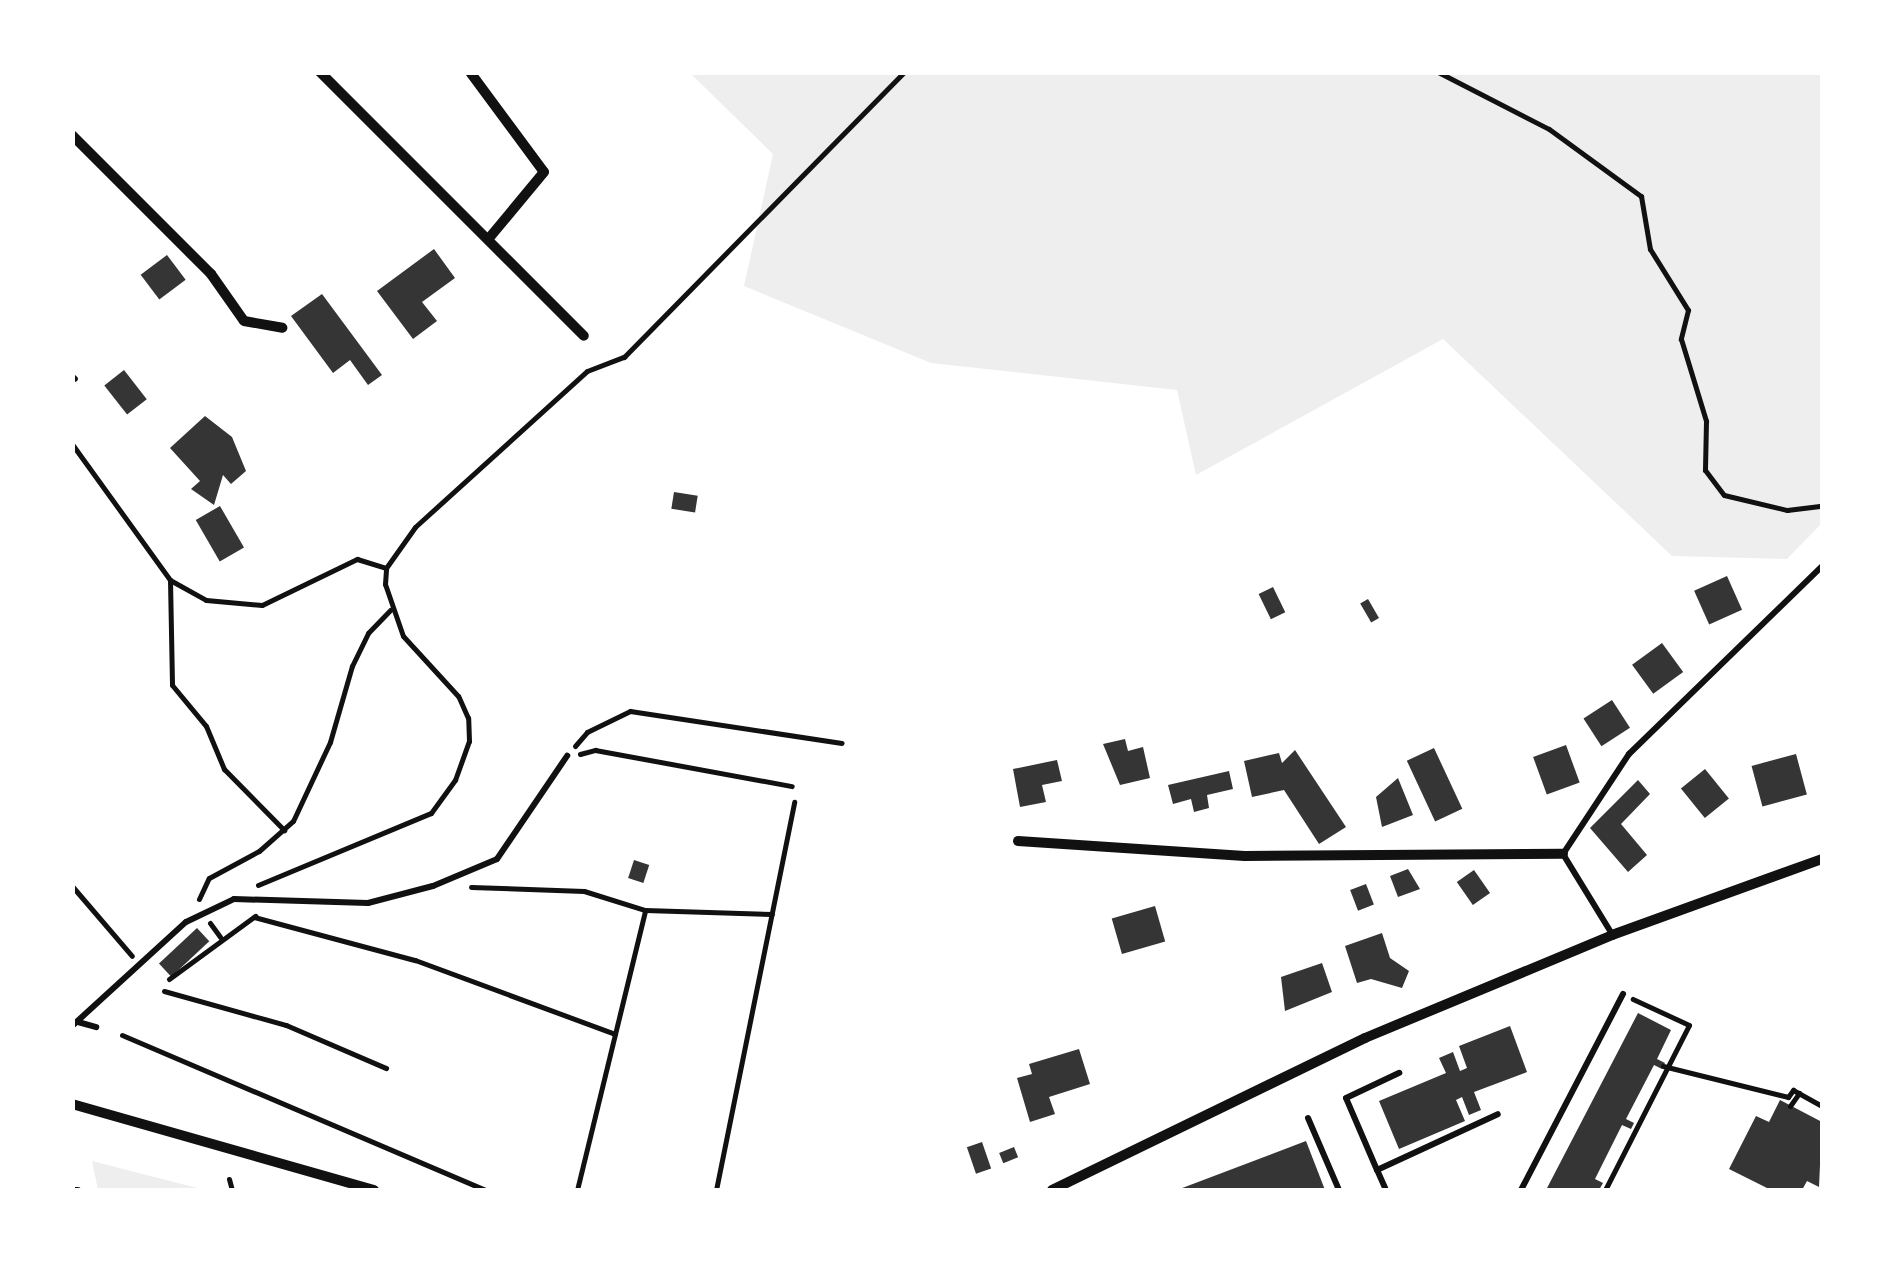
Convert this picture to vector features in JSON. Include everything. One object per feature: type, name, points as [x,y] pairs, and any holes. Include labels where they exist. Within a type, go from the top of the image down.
[{"type":"street","points":[[320,72],[490,237],[584,336]]},
{"type":"street","points":[[470,72],[544,172],[490,237]]},
{"type":"street","points":[[72,135],[211,274],[244,320],[282,328]]},
{"type":"street","points":[[1018,840],[1245,856],[1563,854]]},
{"type":"street","points":[[1052,1190],[1365,1038],[1612,935],[1822,859]]},
{"type":"street","points":[[72,1104],[374,1190]]},
{"type":"lane","points":[[1612,935],[1563,854],[1629,754],[1822,566]]},
{"type":"lane","points":[[75,1024],[137,962],[198,916],[234,899],[368,902],[433,886],[497,859],[567,756]]},
{"type":"lane","points":[[1522,1190],[1623,994]]},
{"type":"lane","points":[[75,1024],[96,1027]]},
{"type":"lane","points":[[1386,1190],[1346,1098],[1399,1073]]},
{"type":"lane","points":[[1376,1170],[1498,1114]]},
{"type":"lane","points":[[1308,1118],[1339,1190]]},
{"type":"path","points":[[234,899],[273,876],[431,813],[455,780],[468,741],[468,718],[390,610],[386,568],[415,527],[587,371],[624,357],[904,72]]},
{"type":"path","points":[[1438,72],[1549,129],[1641,196],[1650,249],[1688,310],[1681,339],[1706,421],[1706,470],[1724,494],[1787,510],[1822,506]]},
{"type":"path","points":[[72,444],[170,580],[206,600],[262,604],[358,558],[386,568]]},
{"type":"path","points":[[170,580],[172,685],[206,726],[224,768],[284,830]]},
{"type":"path","points":[[198,916],[199,890],[209,878],[284,830],[330,742],[352,666],[368,633],[390,610]]},
{"type":"path","points":[[567,756],[587,732],[630,711],[842,743]]},
{"type":"path","points":[[567,756],[594,750],[792,786]]},
{"type":"path","points":[[716,1190],[794,802]]},
{"type":"path","points":[[72,886],[137,962]]},
{"type":"path","points":[[433,886],[584,891],[645,910],[772,914]]},
{"type":"path","points":[[170,979],[280,901]]},
{"type":"path","points":[[576,1190],[645,910]]},
{"type":"path","points":[[254,917],[416,960],[616,1034]]},
{"type":"path","points":[[164,991],[286,1026],[386,1068]]},
{"type":"path","points":[[1604,1189],[1689,1025],[1623,994]]},
{"type":"path","points":[[122,1035],[486,1190]]},
{"type":"path","points":[[1665,1067],[1788,1097],[1799,1093],[1822,1106]]},
{"type":"path","points":[[1790,1106],[1799,1093]]},
{"type":"path","points":[[229,1179],[232,1190]]},
{"type":"shaded area","points":[[690,73],[1822,73],[1822,523],[1787,559],[1672,556],[1443,339],[1196,475],[1177,390],[931,363],[744,286],[773,154]]},
{"type":"shaded area","points":[[92,1161],[205,1190],[98,1190]]},
{"type":"building","points":[[434,249],[455,278],[422,302],[437,321],[413,339],[377,291]]},
{"type":"building","points":[[167,255],[186,280],[159,300],[141,275]]},
{"type":"building","points":[[322,294],[382,375],[368,385],[350,360],[333,373],[291,316]]},
{"type":"building","points":[[124,370],[147,399],[127,415],[104,385]]},
{"type":"building","points":[[205,416],[232,437],[246,471],[231,484],[223,475],[214,505],[191,489],[200,481],[170,448]]},
{"type":"building","points":[[674,492],[698,496],[695,513],[671,509]]},
{"type":"building","points":[[220,506],[244,548],[220,562],[196,520]]},
{"type":"building","points":[[1727,576],[1742,610],[1709,624],[1694,591]]},
{"type":"building","points":[[1273,587],[1285,612],[1271,619],[1259,594]]},
{"type":"building","points":[[1368,599],[1379,618],[1371,623],[1360,604]]},
{"type":"building","points":[[1662,643],[1683,672],[1653,694],[1632,665]]},
{"type":"building","points":[[1612,700],[1630,728],[1601,746],[1583,719]]},
{"type":"building","points":[[1125,739],[1128,751],[1143,747],[1150,778],[1120,785],[1103,744]]},
{"type":"building","points":[[1566,745],[1580,783],[1547,795],[1533,757]]},
{"type":"building","points":[[1434,748],[1462,809],[1435,821],[1407,761]]},
{"type":"building","points":[[1295,750],[1346,827],[1319,844],[1284,790],[1252,797],[1244,761],[1279,753],[1282,763]]},
{"type":"building","points":[[1796,754],[1807,795],[1762,806],[1752,766]]},
{"type":"building","points":[[1057,760],[1062,781],[1042,785],[1046,802],[1020,807],[1013,769]]},
{"type":"building","points":[[1705,769],[1729,799],[1705,818],[1681,789]]},
{"type":"building","points":[[1229,771],[1233,789],[1207,795],[1209,808],[1194,812],[1191,799],[1173,804],[1168,785]]},
{"type":"building","points":[[1398,778],[1413,815],[1382,827],[1376,797]]},
{"type":"building","points":[[1638,780],[1650,794],[1621,824],[1647,855],[1628,872],[1590,828]]},
{"type":"building","points":[[634,860],[649,865],[643,883],[628,878]]},
{"type":"building","points":[[1408,869],[1420,889],[1398,897],[1390,876]]},
{"type":"building","points":[[1474,870],[1490,893],[1473,905],[1457,882]]},
{"type":"building","points":[[1366,884],[1374,905],[1358,911],[1350,890]]},
{"type":"building","points":[[1155,906],[1165,942],[1122,954],[1112,918]]},
{"type":"building","points":[[197,928],[209,941],[171,977],[159,963]]},
{"type":"building","points":[[1382,933],[1390,958],[1409,971],[1402,988],[1371,979],[1357,983],[1345,946]]},
{"type":"building","points":[[1322,963],[1332,992],[1285,1011],[1281,977]]},
{"type":"building","points":[[1638,1013],[1671,1030],[1657,1059],[1665,1063],[1662,1069],[1654,1065],[1626,1119],[1634,1123],[1631,1129],[1622,1125],[1595,1179],[1603,1183],[1599,1190],[1546,1190]]},
{"type":"building","points":[[1510,1026],[1527,1072],[1474,1092],[1481,1110],[1469,1115],[1462,1097],[1456,1100],[1465,1121],[1399,1149],[1379,1101],[1446,1073],[1439,1058],[1453,1052],[1460,1071],[1467,1068],[1459,1046]]},
{"type":"building","points":[[1079,1049],[1090,1084],[1049,1097],[1055,1114],[1030,1122],[1017,1078],[1032,1074],[1029,1064]]},
{"type":"building","points":[[1780,1100],[1822,1122],[1819,1187],[1807,1181],[1802,1190],[1771,1190],[1729,1169],[1756,1116],[1769,1122]]},
{"type":"building","points":[[1306,1141],[1325,1190],[1177,1190]]},
{"type":"building","points":[[982,1142],[991,1168],[976,1174],[967,1147]]},
{"type":"building","points":[[1014,1147],[1018,1157],[1003,1163],[999,1153]]}]
